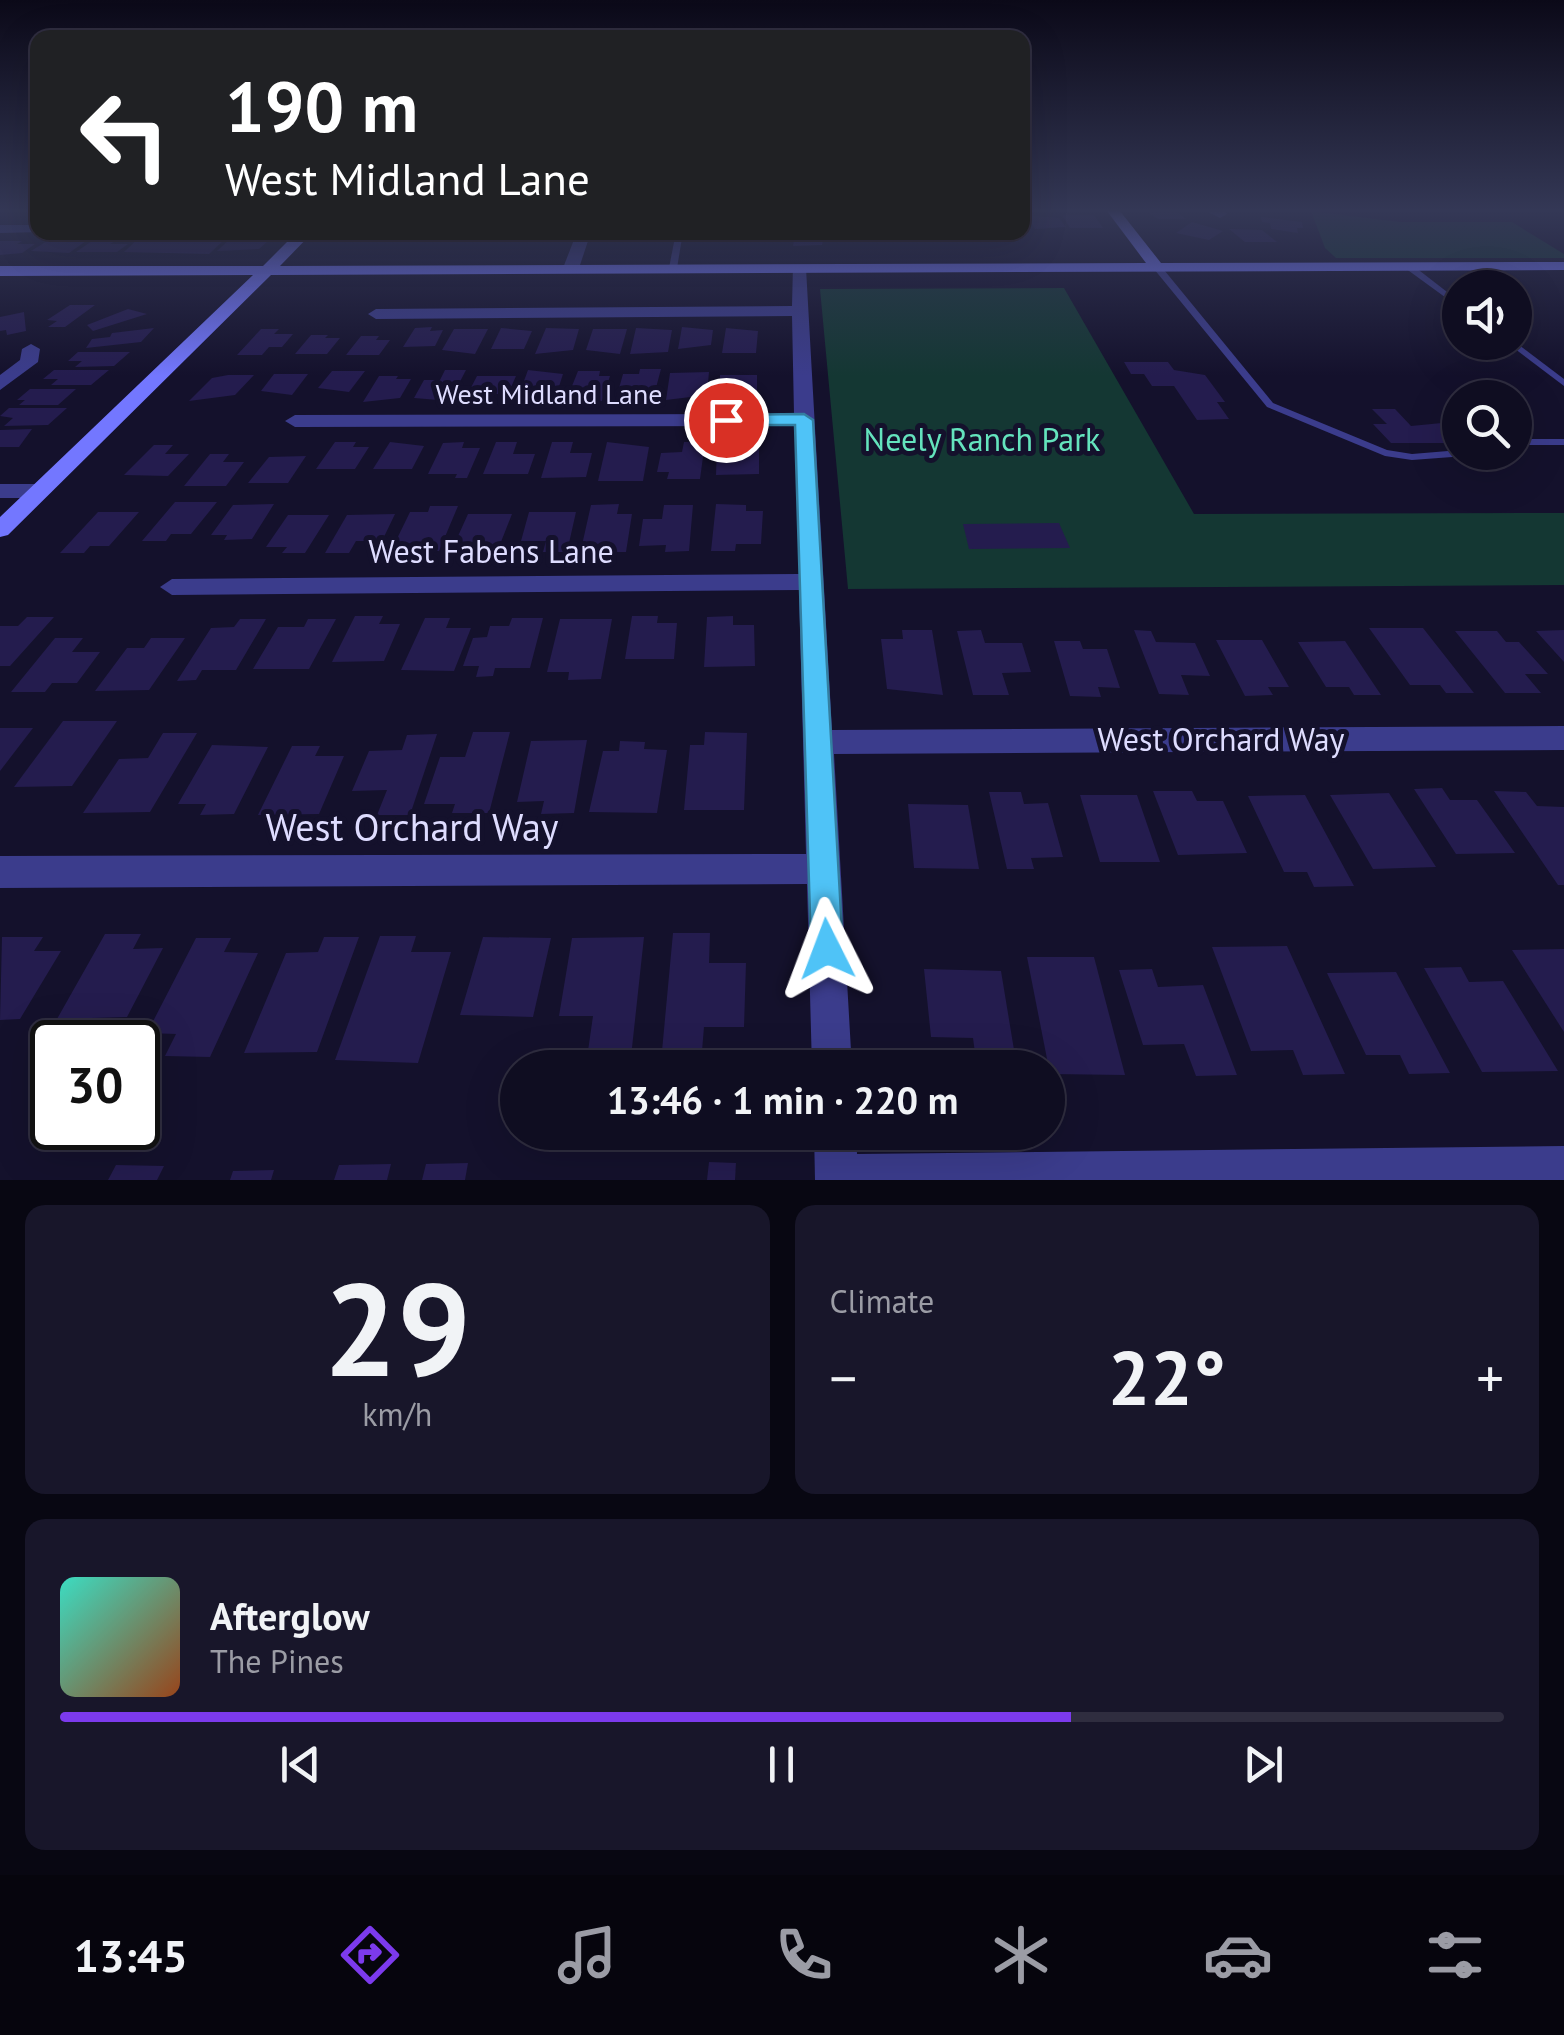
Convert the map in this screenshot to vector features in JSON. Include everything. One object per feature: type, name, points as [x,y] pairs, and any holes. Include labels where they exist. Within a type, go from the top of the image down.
[{"type":"main road","points":[[0,530],[270,266]]},
{"type":"main road","points":[[0,271],[1391,266]]},
{"type":"main road","points":[[1413,266],[1561,268]]},
{"type":"street","points":[[798,268],[831,1050]]},
{"type":"street","points":[[376,314],[799,311]]},
{"type":"street","points":[[0,384],[29,362],[31,349]]},
{"type":"street","name":"West Midland Lane","points":[[295,422],[804,420]]},
{"type":"street","points":[[0,491],[41,490]]},
{"type":"street","name":"West Fabens Lane","points":[[172,587],[811,582]]},
{"type":"street","name":"West Orchard Way","points":[[818,742],[1564,738]]},
{"type":"street","name":"West Orchard Way","points":[[0,872],[824,870]]},
{"type":"street","points":[[836,1150],[837,1178],[1564,1167]]},
{"type":"lane","points":[[1408,266],[1442,292]]},
{"type":"lane","points":[[1157,267],[1270,405],[1385,453],[1412,457],[1442,455]]},
{"type":"lane","points":[[1532,359],[1564,383]]},
{"type":"lane","points":[[1532,442],[1564,442]]},
{"type":"green space","name":"Neely Ranch Park","points":[[1064,288],[1194,514],[1564,513],[1564,585],[848,589],[820,289]]},
{"type":"building","points":[[70,305],[95,305],[65,327],[48,327],[57,321],[47,320]]},
{"type":"building","points":[[128,309],[147,314],[93,331],[87,325]]},
{"type":"building","points":[[24,312],[26,331],[7,335],[6,330],[0,331],[0,317]]},
{"type":"building","points":[[432,327],[430,331],[443,330],[435,346],[403,347],[415,328]]},
{"type":"building","points":[[682,327],[713,330],[711,345],[678,349]]},
{"type":"building","points":[[154,328],[141,342],[86,348],[92,339],[110,337],[112,333]]},
{"type":"building","points":[[501,328],[532,331],[524,349],[491,349]]},
{"type":"building","points":[[546,328],[579,329],[573,350],[535,354]]},
{"type":"building","points":[[636,328],[672,330],[668,352],[630,354]]},
{"type":"building","points":[[726,328],[758,331],[756,353],[722,353]]},
{"type":"building","points":[[261,329],[293,334],[282,347],[269,347],[262,355],[237,355]]},
{"type":"building","points":[[454,329],[488,329],[475,354],[442,350]]},
{"type":"building","points":[[593,329],[627,329],[620,354],[586,350]]},
{"type":"building","points":[[311,335],[340,338],[327,354],[295,354]]},
{"type":"building","points":[[361,336],[390,340],[379,355],[346,355]]},
{"type":"building","points":[[78,352],[130,352],[114,366],[75,367],[82,361],[68,361]]},
{"type":"building","points":[[1124,362],[1168,362],[1174,370],[1205,375],[1225,402],[1217,402],[1229,419],[1197,420],[1174,386],[1152,386],[1144,374],[1131,374]]},
{"type":"building","points":[[640,369],[661,369],[653,399],[616,399],[623,374],[639,374]]},
{"type":"building","points":[[54,370],[109,370],[91,385],[51,385],[58,379],[43,379]]},
{"type":"building","points":[[445,370],[466,370],[450,401],[414,398],[424,380],[440,380]]},
{"type":"building","points":[[528,370],[563,374],[555,399],[517,400]]},
{"type":"building","points":[[332,371],[365,371],[349,392],[318,388]]},
{"type":"building","points":[[578,371],[600,371],[599,376],[610,376],[602,401],[568,396]]},
{"type":"building","points":[[709,372],[707,395],[666,400],[670,373]]},
{"type":"building","points":[[274,374],[308,374],[292,395],[261,391]]},
{"type":"building","points":[[254,375],[235,395],[189,401],[212,378]]},
{"type":"building","points":[[720,375],[757,375],[757,396],[719,400]]},
{"type":"building","points":[[379,376],[411,379],[400,398],[363,402]]},
{"type":"building","points":[[477,376],[516,376],[508,394],[487,394],[484,401],[464,401]]},
{"type":"building","points":[[30,389],[76,389],[58,405],[19,405],[25,400],[17,400]]},
{"type":"building","points":[[9,408],[67,408],[48,425],[4,426],[13,418],[0,416]]},
{"type":"building","points":[[1372,409],[1395,409],[1411,426],[1442,423],[1442,443],[1391,443],[1373,424],[1387,424]]},
{"type":"building","points":[[32,429],[19,447],[0,447],[0,430]]},
{"type":"building","points":[[335,442],[356,442],[353,447],[369,447],[355,469],[316,469]]},
{"type":"building","points":[[390,442],[424,446],[412,469],[373,469]]},
{"type":"building","points":[[464,442],[462,448],[480,448],[467,478],[428,474],[443,443]]},
{"type":"building","points":[[496,442],[517,442],[513,454],[535,454],[528,474],[483,474]]},
{"type":"building","points":[[552,442],[573,442],[570,453],[592,453],[586,477],[541,478]]},
{"type":"building","points":[[607,442],[649,447],[643,481],[598,481]]},
{"type":"building","points":[[684,442],[705,442],[700,479],[667,479],[669,472],[657,472],[661,453],[682,452]]},
{"type":"building","points":[[717,443],[759,443],[759,474],[716,475]]},
{"type":"building","points":[[154,445],[173,445],[165,454],[189,454],[168,476],[124,475]]},
{"type":"building","points":[[210,454],[229,454],[223,462],[244,462],[226,486],[184,486]]},
{"type":"building","points":[[306,456],[288,483],[248,483],[269,457]]},
{"type":"building","points":[[175,502],[217,502],[191,534],[171,534],[166,541],[142,541]]},
{"type":"building","points":[[274,504],[252,539],[224,540],[227,535],[211,535],[233,505]]},
{"type":"building","points":[[619,504],[617,514],[632,514],[626,552],[603,552],[604,545],[582,545],[591,505]]},
{"type":"building","points":[[716,504],[746,505],[746,511],[763,511],[761,544],[736,544],[735,551],[711,551]]},
{"type":"building","points":[[664,505],[693,505],[689,551],[665,552],[666,545],[639,546],[643,519],[662,519]]},
{"type":"building","points":[[430,506],[458,506],[439,551],[391,551],[410,512],[428,512]]},
{"type":"building","points":[[98,512],[139,512],[109,546],[90,546],[84,553],[60,553]]},
{"type":"building","points":[[529,512],[576,512],[567,552],[543,552],[546,541],[521,541]]},
{"type":"building","points":[[395,514],[382,541],[356,541],[349,553],[325,553],[347,515]]},
{"type":"building","points":[[468,514],[512,514],[497,552],[474,552],[476,546],[454,545]]},
{"type":"building","points":[[288,515],[329,515],[305,553],[282,553],[287,547],[266,547]]},
{"type":"building","points":[[1059,523],[1070,548],[969,549],[963,524]]},
{"type":"building","points":[[355,616],[383,616],[379,624],[400,624],[384,661],[332,662]]},
{"type":"building","points":[[632,616],[658,616],[657,623],[677,623],[674,659],[625,659]]},
{"type":"building","points":[[733,616],[733,625],[754,625],[755,666],[704,667],[707,617]]},
{"type":"building","points":[[27,617],[54,617],[10,666],[0,666],[0,626],[18,626]]},
{"type":"building","points":[[425,618],[450,618],[446,628],[471,628],[454,671],[401,670]]},
{"type":"building","points":[[512,618],[543,618],[530,668],[495,668],[493,676],[476,677],[479,666],[463,666],[473,638],[487,637],[490,626],[509,626]]},
{"type":"building","points":[[240,619],[266,619],[236,670],[202,670],[196,680],[177,681],[211,628],[234,627]]},
{"type":"building","points":[[308,619],[336,619],[309,669],[253,669],[278,627],[304,627]]},
{"type":"building","points":[[560,619],[612,619],[601,679],[568,680],[569,672],[547,672]]},
{"type":"building","points":[[1369,628],[1423,628],[1474,693],[1446,693],[1440,685],[1410,685]]},
{"type":"building","points":[[902,630],[932,630],[943,695],[887,689],[881,639],[903,639]]},
{"type":"building","points":[[981,630],[985,643],[1022,643],[1031,672],[1002,673],[1009,695],[973,695],[957,631]]},
{"type":"building","points":[[1134,630],[1151,631],[1156,642],[1195,643],[1210,676],[1181,675],[1189,695],[1159,694]]},
{"type":"building","points":[[1564,630],[1564,662],[1536,631]]},
{"type":"building","points":[[1455,631],[1497,631],[1506,642],[1519,642],[1548,674],[1525,674],[1541,693],[1505,693]]},
{"type":"building","points":[[55,638],[83,638],[72,652],[100,652],[77,683],[52,683],[45,692],[11,692]]},
{"type":"building","points":[[151,638],[185,638],[149,690],[95,691],[127,648],[144,648]]},
{"type":"building","points":[[1216,640],[1262,640],[1289,687],[1268,687],[1273,695],[1245,696]]},
{"type":"building","points":[[1054,641],[1080,641],[1083,649],[1107,649],[1120,688],[1098,687],[1101,697],[1070,696]]},
{"type":"building","points":[[1345,641],[1381,695],[1354,695],[1349,687],[1326,687],[1298,642]]},
{"type":"building","points":[[63,721],[117,721],[72,786],[14,787]]},
{"type":"building","points":[[0,728],[33,728],[0,771]]},
{"type":"building","points":[[473,732],[510,732],[489,813],[452,813],[455,804],[424,804],[440,757],[465,757]]},
{"type":"building","points":[[705,732],[747,733],[744,810],[684,810],[690,745],[704,745]]},
{"type":"building","points":[[163,733],[197,733],[150,812],[83,813],[119,759],[148,758]]},
{"type":"building","points":[[437,734],[410,815],[377,815],[387,790],[352,791],[369,751],[402,750],[407,735]]},
{"type":"building","points":[[587,740],[574,813],[541,814],[544,801],[517,802],[531,741]]},
{"type":"building","points":[[620,741],[645,742],[644,749],[667,750],[657,813],[589,812],[603,751],[619,751]]},
{"type":"building","points":[[212,745],[268,747],[234,814],[200,815],[206,804],[178,804]]},
{"type":"building","points":[[292,746],[320,746],[315,756],[344,756],[319,814],[258,815]]},
{"type":"building","points":[[1442,788],[1450,800],[1477,800],[1515,853],[1456,854],[1414,789]]},
{"type":"building","points":[[1153,791],[1192,791],[1197,801],[1223,801],[1247,853],[1178,855]]},
{"type":"building","points":[[1494,791],[1526,792],[1537,806],[1564,807],[1564,885],[1558,885]]},
{"type":"building","points":[[989,792],[1021,792],[1024,804],[1048,803],[1063,857],[1031,858],[1034,869],[1007,869]]},
{"type":"building","points":[[1389,793],[1436,867],[1373,869],[1330,795]]},
{"type":"building","points":[[1080,795],[1137,795],[1160,862],[1100,862]]},
{"type":"building","points":[[1305,795],[1354,886],[1314,887],[1307,872],[1284,872],[1248,796]]},
{"type":"building","points":[[908,804],[968,805],[979,869],[914,868]]},
{"type":"building","points":[[673,933],[710,933],[709,963],[746,963],[744,1027],[704,1027],[702,1050],[662,1050]]},
{"type":"building","points":[[105,934],[141,934],[133,949],[163,948],[127,1017],[57,1019]]},
{"type":"building","points":[[380,936],[416,936],[411,952],[451,952],[418,1063],[335,1060]]},
{"type":"building","points":[[2,937],[43,937],[34,951],[61,951],[20,1019],[0,1020]]},
{"type":"building","points":[[324,937],[359,937],[317,1052],[244,1053],[286,953],[318,952]]},
{"type":"building","points":[[483,937],[551,938],[533,1017],[460,1015]]},
{"type":"building","points":[[644,937],[632,1050],[588,1050],[593,1016],[559,1016],[572,938]]},
{"type":"building","points":[[196,938],[231,938],[224,952],[258,953],[210,1057],[165,1056],[176,1034],[160,1033],[160,1020],[154,1020]]},
{"type":"building","points":[[1287,946],[1345,1074],[1303,1075],[1293,1050],[1251,1051],[1212,947]]},
{"type":"building","points":[[1564,949],[1564,1032],[1512,950]]},
{"type":"building","points":[[1027,957],[1094,957],[1125,1075],[1065,1074],[1065,1050],[1045,1050]]},
{"type":"building","points":[[1461,967],[1469,982],[1503,981],[1558,1071],[1482,1072],[1424,968]]},
{"type":"building","points":[[924,969],[1001,971],[1014,1050],[975,1050],[973,1038],[931,1037]]},
{"type":"building","points":[[1152,969],[1158,987],[1203,985],[1237,1075],[1196,1076],[1184,1044],[1143,1045],[1119,970]]},
{"type":"building","points":[[1396,972],[1450,1073],[1409,1074],[1400,1055],[1366,1055],[1327,973]]},
{"type":"building","points":[[709,1162],[736,1163],[735,1180],[707,1180]]},
{"type":"building","points":[[468,1163],[465,1180],[422,1180],[426,1164]]},
{"type":"building","points":[[391,1164],[387,1180],[334,1180],[339,1165]]},
{"type":"building","points":[[116,1165],[164,1166],[157,1180],[108,1180]]},
{"type":"building","points":[[274,1170],[271,1180],[230,1180],[233,1171]]},
{"type":"route","points":[[726,420],[804,420],[827,949]]}]
